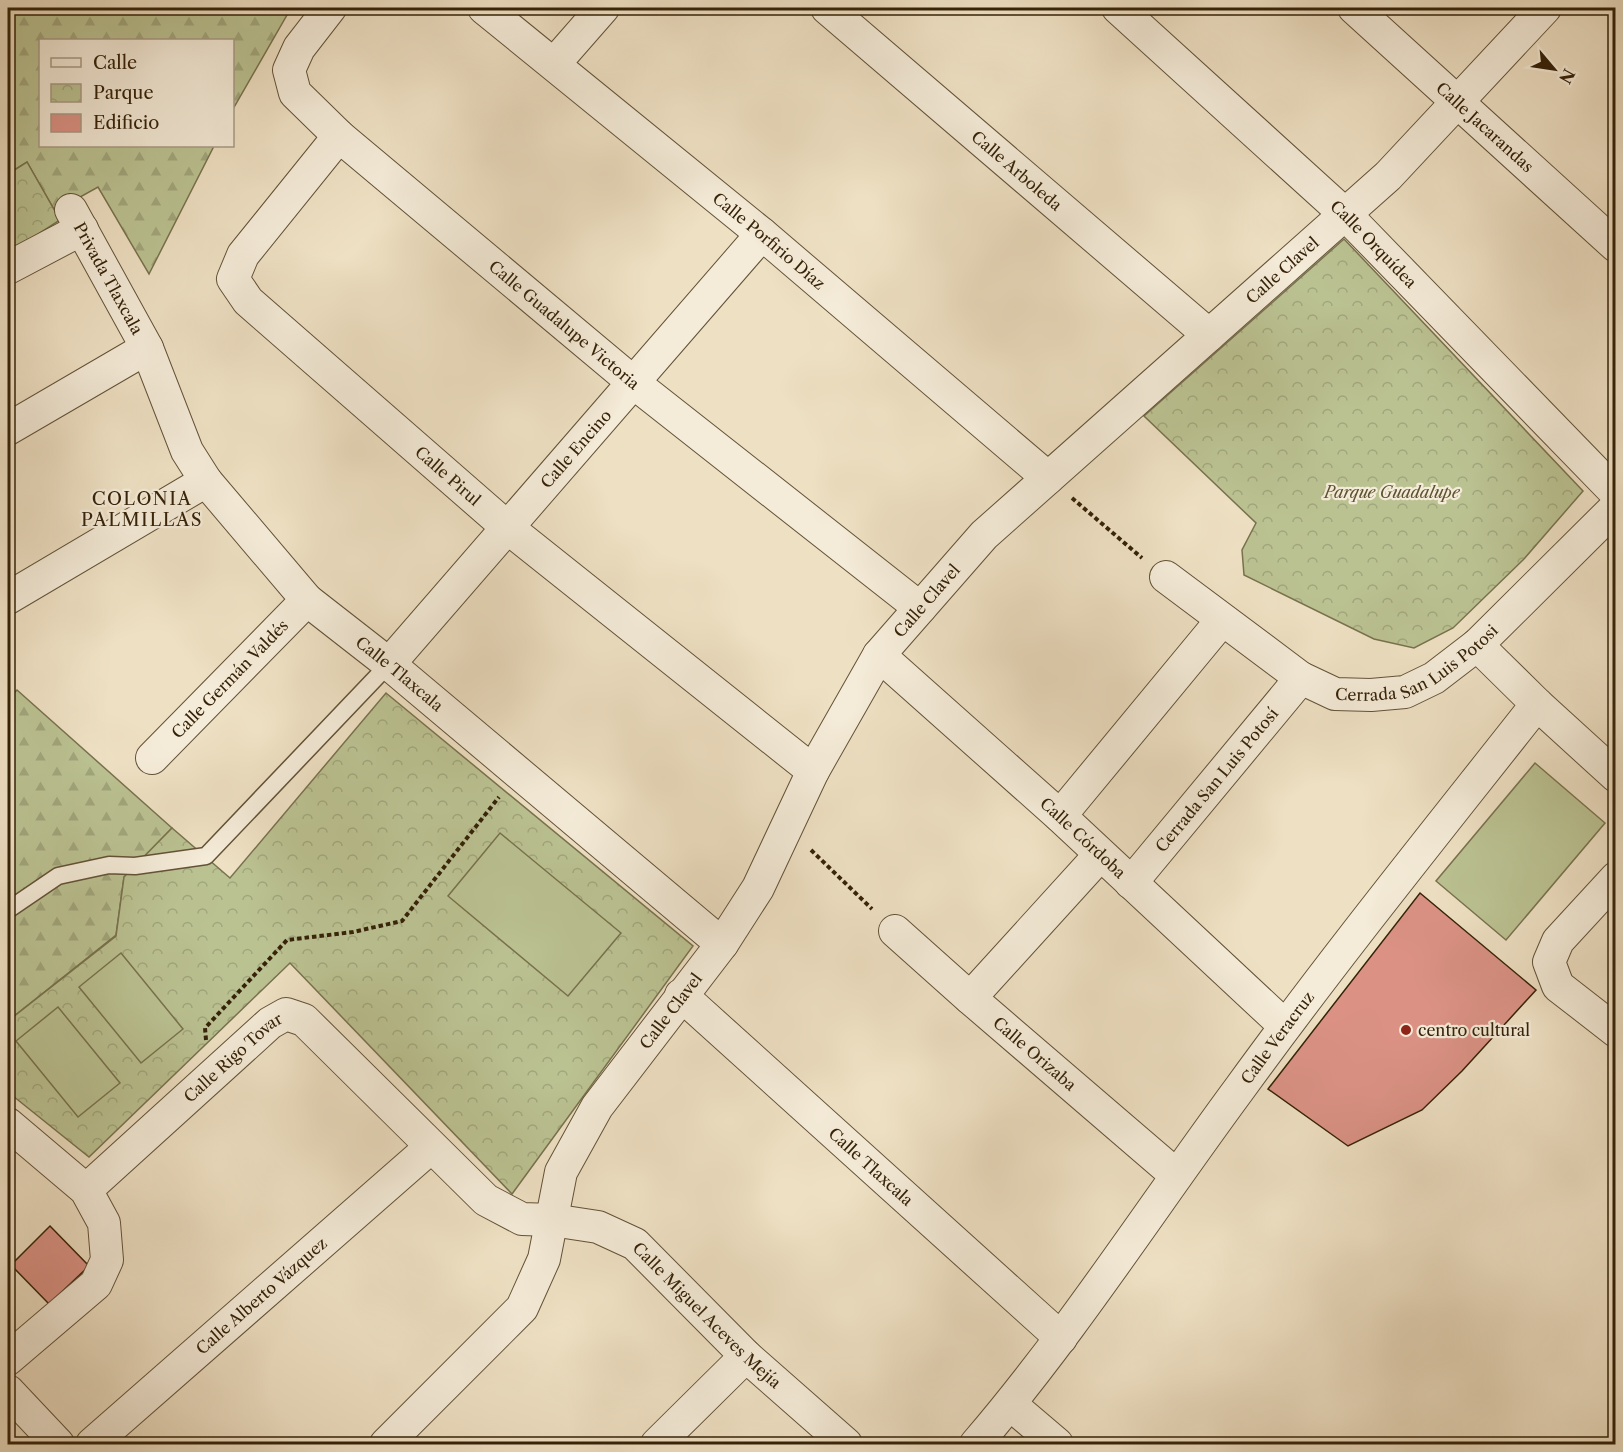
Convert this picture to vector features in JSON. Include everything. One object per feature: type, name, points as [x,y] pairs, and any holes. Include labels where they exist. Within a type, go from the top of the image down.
[{"type":"street","name":"Calle Guadalupe Victoria","points":[[330,8],[300,48],[289,70],[295,93],[339,136],[634,382],[920,608]]},
{"type":"street","name":"Calle Porfirio Díaz","points":[[484,8],[762,234],[1048,478]]},
{"type":"street","points":[[554,64],[603,8]]},
{"type":"street","name":"Calle Arboleda","points":[[827,8],[1209,335]]},
{"type":"street","name":"Calle Orquídea","points":[[1118,8],[1346,215],[1616,493]]},
{"type":"street","name":"Calle Jacarandas","points":[[1354,8],[1616,246]]},
{"type":"street","name":"Calle Clavel","points":[[386,1444],[522,1308],[544,1259],[561,1172],[597,1107],[722,944],[758,888],[813,771],[879,655],[984,535],[1388,176],[1545,8]]},
{"type":"street","name":"Calle Pirul","points":[[339,136],[243,255],[233,279],[248,301],[508,528],[813,771]]},
{"type":"street","name":"Privada Tlaxcala","points":[[8,268],[77,219],[147,348]]},
{"type":"street","name":"Calle Encino","points":[[389,664],[762,234]]},
{"type":"street","points":[[8,429],[147,348]]},
{"type":"street","name":"Calle Tlaxcala","points":[[147,348],[187,451],[206,481],[307,600],[389,664],[722,944]]},
{"type":"street","points":[[8,598],[206,481]]},
{"type":"street","name":"Cerrada San Luis Potosi","points":[[1166,578],[1301,678],[1335,694],[1371,695],[1405,692],[1434,678],[1477,645],[1616,507]]},
{"type":"street","name":"Calle Germán Valdés","points":[[152,758],[307,600]]},
{"type":"street","points":[[1060,816],[1222,621]]},
{"type":"street","points":[[1477,645],[1616,776]]},
{"type":"street","name":"Calle Córdoba","points":[[879,655],[1060,816],[1285,1026]]},
{"type":"street","name":"Cerrada San Luis Potosí","points":[[1131,883],[1301,678]]},
{"type":"street","name":"Calle Veracruz","points":[[976,1444],[1061,1338],[1285,1026],[1537,704]]},
{"type":"street","points":[[970,998],[1100,855]]},
{"type":"street","points":[[1616,878],[1558,941],[1549,962],[1558,986],[1616,1031]]},
{"type":"street","name":"Calle Orizaba","points":[[895,931],[1176,1175]]},
{"type":"street","name":"Calle Tlaxcala","points":[[681,995],[1061,1338]]},
{"type":"street","name":"Calle Rigo Tovar","points":[[86,1190],[270,1023],[286,1014],[304,1020],[486,1200],[522,1219],[552,1220]]},
{"type":"street","points":[[8,1124],[86,1190],[104,1223],[107,1260],[96,1284],[8,1359]]},
{"type":"street","name":"Calle Alberto Vázquez","points":[[92,1444],[431,1147]]},
{"type":"street","name":"Calle Miguel Aceves Mejía","points":[[552,1220],[598,1227],[635,1244],[746,1356],[846,1444]]},
{"type":"street","points":[[657,1444],[746,1356]]},
{"type":"street","points":[[8,1391],[58,1444]]},
{"type":"street","points":[[1010,1404],[1057,1444]]},
{"type":"lane","points":[[8,910],[58,876],[109,865],[135,866],[206,856],[389,664]]},
{"type":"path","points":[[1048,478],[1166,578]]},
{"type":"path","points":[[212,1076],[204,1028],[287,940],[353,932],[402,921],[518,773]]},
{"type":"path","points":[[788,828],[895,931]]},
{"type":"green space","points":[[8,8],[291,8],[234,107],[234,39],[39,39],[39,147],[213,147],[149,274],[98,187],[55,211],[27,162],[8,174]]},
{"type":"green space","points":[[27,162],[60,220],[9,253],[8,174]]},
{"type":"green space","name":"Parque Guadalupe","points":[[1344,239],[1583,491],[1524,559],[1453,628],[1414,648],[1374,639],[1244,575],[1242,550],[1256,523],[1144,416]]},
{"type":"green space","points":[[17,690],[172,828],[124,877],[116,935],[8,1021],[8,699]]},
{"type":"green space","points":[[386,693],[693,946],[512,1194],[290,963],[89,1157],[8,1092],[8,1021],[116,936],[124,877],[172,828],[230,878]]},
{"type":"green space","points":[[1535,763],[1605,823],[1506,940],[1436,881]]},
{"type":"green space","points":[[500,833],[621,933],[568,996],[448,896]]},
{"type":"green space","points":[[121,953],[183,1029],[141,1063],[79,987]]},
{"type":"green space","points":[[58,1007],[120,1083],[78,1117],[16,1041]]},
{"type":"building","name":"centro cultural","points":[[1420,893],[1536,990],[1462,1071],[1422,1110],[1348,1146],[1268,1089]]},
{"type":"building","points":[[50,1226],[89,1266],[49,1304],[11,1265]]},
{"type":"place","name":"centro cultural","points":[[1406,1030]]},
{"type":"district","name":"COLONIA PALMILLAS","points":[[142,509]]}]
